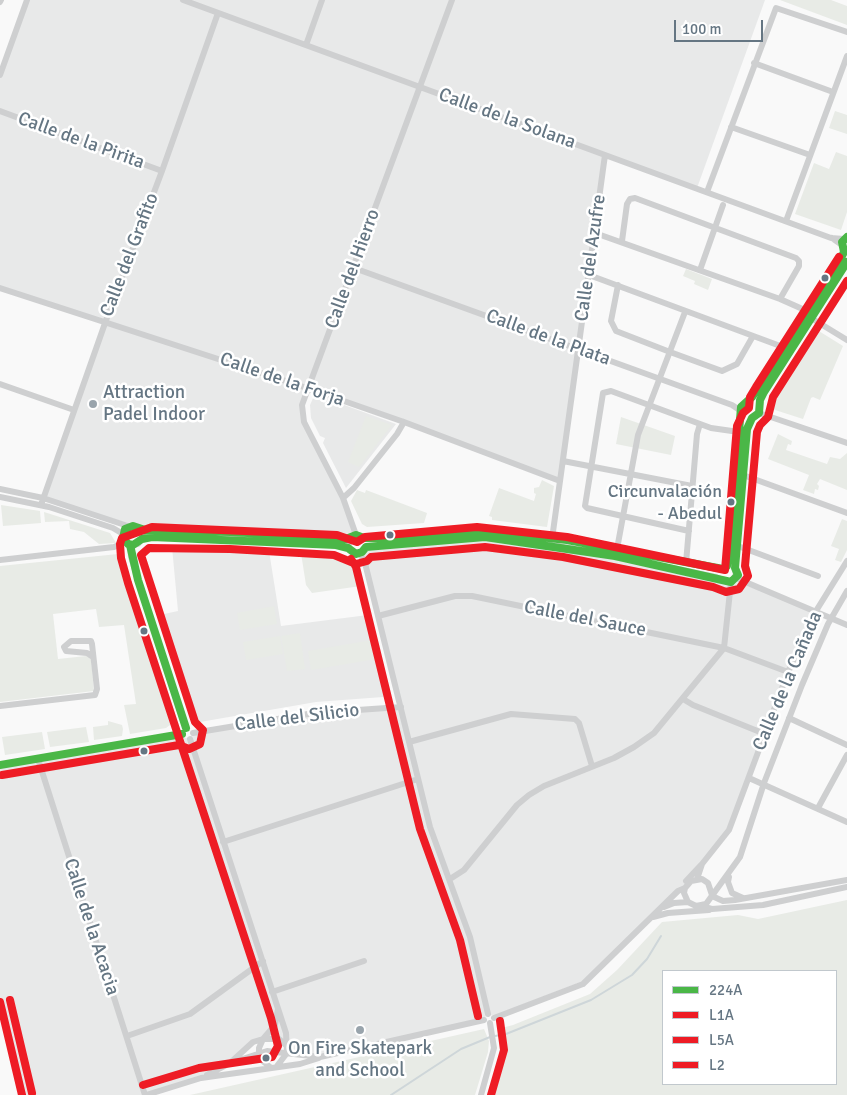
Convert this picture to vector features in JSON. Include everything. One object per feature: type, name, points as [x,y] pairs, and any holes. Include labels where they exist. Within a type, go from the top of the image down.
[{"type":"street","points":[[0,75],[1,67],[27,0]]},
{"type":"street","name":"Calle de la Solana","points":[[183,0],[786,221],[845,245]]},
{"type":"street","points":[[306,45],[322,0]]},
{"type":"street","name":"Calle del Hierro","points":[[356,535],[343,498],[302,416],[302,405],[452,0]]},
{"type":"street","points":[[707,192],[774,11],[779,7],[847,32]]},
{"type":"street","name":"Calle del Grafito","points":[[42,502],[105,322],[218,13]]},
{"type":"street","points":[[786,221],[832,92],[847,56]]},
{"type":"street","points":[[754,63],[832,92]]},
{"type":"street","name":"Calle de la Pirita","points":[[0,111],[162,170]]},
{"type":"street","points":[[731,127],[810,155]]},
{"type":"street","name":"Calle del Azufre","points":[[552,539],[606,155]]},
{"type":"street","points":[[622,241],[627,204],[630,199],[635,198],[796,258],[799,261],[799,266],[780,299]]},
{"type":"street","points":[[700,270],[723,205]]},
{"type":"street","points":[[594,233],[622,241],[780,299],[807,311]]},
{"type":"street","points":[[723,579],[743,404],[748,400],[807,311],[845,245]]},
{"type":"street","points":[[759,413],[758,405],[764,392],[847,262]]},
{"type":"street","name":"Calle de la Plata","points":[[354,268],[732,405],[742,412]]},
{"type":"street","points":[[589,275],[783,347]]},
{"type":"street","points":[[618,286],[611,321],[616,331],[670,352],[722,371],[737,364],[753,336]]},
{"type":"street","name":"Calle de la Forja","points":[[0,288],[308,388],[560,480]]},
{"type":"street","points":[[617,549],[638,435],[685,312]]},
{"type":"street","points":[[811,318],[847,340]]},
{"type":"street","points":[[0,384],[74,410]]},
{"type":"street","points":[[689,531],[623,517],[585,506],[603,393],[611,391],[711,428],[740,432]]},
{"type":"street","points":[[748,400],[758,405]]},
{"type":"street","points":[[742,412],[752,418]]},
{"type":"street","points":[[450,879],[458,876],[464,870],[516,805],[529,795],[544,786],[634,747],[654,733],[724,648],[738,546],[746,434],[752,418],[759,413]]},
{"type":"street","points":[[759,413],[847,443]]},
{"type":"street","points":[[343,498],[397,434],[404,422]]},
{"type":"street","points":[[686,562],[692,486],[700,424]]},
{"type":"street","points":[[563,461],[692,486]]},
{"type":"street","points":[[743,475],[847,513]]},
{"type":"street","points":[[0,489],[128,526],[136,526],[140,529],[350,539],[356,535],[364,538],[477,530],[552,539],[686,562],[735,568]]},
{"type":"street","points":[[0,497],[42,502],[113,528],[123,534],[128,544],[186,728],[190,728],[223,842],[286,1033],[287,1050],[274,1067]]},
{"type":"street","points":[[123,534],[128,526]]},
{"type":"street","points":[[140,529],[142,539]]},
{"type":"street","points":[[0,560],[138,544],[142,539],[152,537],[222,538],[336,545],[348,548],[353,553],[360,554]]},
{"type":"street","points":[[360,554],[366,547],[485,537],[582,550],[734,580],[847,624]]},
{"type":"street","points":[[364,538],[366,547]]},
{"type":"street","points":[[348,548],[350,539]]},
{"type":"street","points":[[738,546],[818,576]]},
{"type":"street","points":[[360,554],[365,564],[430,827],[470,937],[484,985],[494,1039],[493,1056],[481,1095]]},
{"type":"street","name":"Calle de la Cañada","points":[[320,1057],[490,1021],[584,984],[678,891],[729,830],[788,672],[816,611],[847,561]]},
{"type":"street","name":"Calle de la Cañada","points":[[712,896],[730,873],[747,840],[764,783],[789,718],[832,617],[847,592]]},
{"type":"street","name":"Calle del Sauce","points":[[378,616],[455,596],[472,596],[724,648],[788,672]]},
{"type":"street","points":[[0,706],[96,693],[92,644],[88,640],[67,642],[64,647],[66,651],[87,653],[93,657]]},
{"type":"street","points":[[682,699],[765,734]]},
{"type":"street","name":"Calle del Silicio","points":[[191,736],[314,713],[401,707]]},
{"type":"street","points":[[409,742],[511,714],[575,719],[579,723],[592,766]]},
{"type":"street","points":[[789,718],[847,745]]},
{"type":"street","points":[[182,734],[186,728]]},
{"type":"street","points":[[0,765],[182,734],[183,737],[191,736]]},
{"type":"street","points":[[818,808],[847,755]]},
{"type":"street","name":"Calle de la Acacia","points":[[38,759],[145,1095]]},
{"type":"street","points":[[749,778],[764,783],[847,822]]},
{"type":"street","points":[[223,842],[418,779]]},
{"type":"street","name":"Calle de la Cañada","points":[[697,879],[702,864]]},
{"type":"street","points":[[730,873],[729,889],[732,893],[744,899]]},
{"type":"street","points":[[688,902],[685,898],[685,888],[691,881],[697,879],[708,883],[712,896]]},
{"type":"street","points":[[712,896],[724,901],[744,899],[847,880]]},
{"type":"street","name":"Calle de la Cañada","points":[[678,891],[685,888]]},
{"type":"street","points":[[652,918],[668,913],[763,905],[847,888]]},
{"type":"street","points":[[701,906],[710,900],[712,896]]},
{"type":"street","points":[[660,909],[674,903],[688,902],[712,909]]},
{"type":"street","points":[[127,1036],[190,1014],[256,964],[263,961]]},
{"type":"street","points":[[272,992],[364,961]]},
{"type":"street","points":[[0,1002],[22,1095]]},
{"type":"street","points":[[274,1067],[262,1062],[258,1053],[263,1039],[276,1020],[278,1008]]},
{"type":"street","points":[[230,1063],[253,1042],[263,1039],[279,1039],[287,1050],[297,1056],[320,1057]]},
{"type":"street","points":[[201,1078],[230,1063],[258,1053],[287,1050]]},
{"type":"street","points":[[145,1095],[201,1078],[300,1064],[320,1057]]},
{"type":"shaded area","points":[[27,0],[765,0],[697,188],[606,155],[560,481],[309,389],[302,411],[335,481],[356,535],[351,537],[152,530],[43,498],[105,322],[0,288],[0,75]]},
{"type":"shaded area","points":[[780,0],[831,0],[847,6],[847,25]]},
{"type":"shaded area","points":[[835,111],[847,115],[847,134],[829,128]]},
{"type":"shaded area","points":[[836,152],[847,156],[847,212],[841,230],[795,214],[814,163],[829,169]]},
{"type":"shaded area","points":[[686,269],[712,279],[708,290],[694,284],[695,281],[683,276]]},
{"type":"shaded area","points":[[814,328],[843,346],[820,400],[811,398],[803,419],[772,409],[770,398]]},
{"type":"shaded area","points":[[317,395],[396,424],[346,488],[323,443],[325,438],[320,436],[311,418],[310,405],[314,396]]},
{"type":"shaded area","points":[[366,416],[392,425],[359,467],[348,462]]},
{"type":"shaded area","points":[[621,417],[675,436],[671,455],[616,444]]},
{"type":"shaded area","points":[[778,434],[792,441],[791,445],[788,444],[786,450],[827,464],[830,457],[840,459],[847,453],[847,490],[820,479],[817,484],[819,486],[818,490],[815,489],[814,494],[803,490],[809,475],[768,459]]},
{"type":"shaded area","points":[[542,480],[554,486],[547,527],[492,520],[492,517],[489,516],[499,488],[534,501],[536,494],[534,493],[534,488],[539,487]]},
{"type":"shaded area","points":[[357,490],[365,493],[366,490],[427,513],[424,523],[367,527],[362,524],[351,501]]},
{"type":"shaded area","points":[[1,505],[40,511],[41,523],[3,526]]},
{"type":"shaded area","points":[[44,512],[110,533],[116,543],[99,544],[84,532],[70,529],[69,521],[45,522]]},
{"type":"shaded area","points":[[842,519],[847,521],[847,550],[841,562],[835,560],[839,549],[831,546]]},
{"type":"shaded area","points":[[455,538],[551,545],[734,581],[816,611],[729,830],[693,879],[591,978],[493,1016],[488,1014],[484,1018],[320,1057],[292,1051],[283,1042],[263,1039],[201,1078],[146,1095],[22,1095],[0,1002],[0,765],[182,734],[183,737],[189,739],[193,735],[267,720],[401,707],[362,557],[365,549]]},
{"type":"shaded area","points":[[172,547],[269,551],[281,626],[368,615],[388,685],[387,694],[383,697],[316,702],[200,722],[195,720],[191,716],[165,637],[164,614],[178,611]]},
{"type":"shaded area","points":[[301,553],[342,555],[355,562],[361,586],[312,593],[306,585]]},
{"type":"shaded area","points":[[118,554],[122,557],[172,714],[170,725],[166,728],[130,734],[124,705],[136,704],[124,625],[99,627],[96,609],[53,614],[58,659],[86,656],[91,658],[94,691],[0,702],[0,566]]},
{"type":"shaded area","points":[[274,606],[277,624],[240,630],[237,613]]},
{"type":"shaded area","points":[[300,633],[305,669],[287,671],[281,636]]},
{"type":"shaded area","points":[[280,636],[283,654],[246,660],[243,642]]},
{"type":"shaded area","points":[[372,640],[376,659],[311,670],[308,651]]},
{"type":"shaded area","points":[[108,721],[122,725],[122,736],[94,740],[93,727],[108,725]]},
{"type":"shaded area","points":[[86,727],[89,742],[50,747],[47,732]]},
{"type":"shaded area","points":[[42,732],[45,749],[5,755],[2,737]]},
{"type":"shaded area","points":[[847,900],[847,1095],[488,1095],[500,1059],[498,1029],[513,1025],[590,994],[617,970],[662,922],[738,915],[758,919]]},
{"type":"shaded area","points":[[484,1029],[489,1041],[488,1052],[475,1095],[190,1095]]},
{"type":"waterway","points":[[495,1036],[506,1034],[591,1000],[632,975],[647,959],[661,936]]},
{"type":"waterway","points":[[391,1095],[461,1049],[490,1037]]},
{"type":"transit line","name":"224A","points":[[847,237],[842,242],[844,252],[838,264],[752,397],[741,407],[730,544],[727,566],[723,569],[567,540],[484,531],[381,538],[364,538],[356,535],[346,539],[231,532],[145,530],[133,526],[125,529],[123,538],[128,544],[133,545],[142,539],[152,537],[336,545],[348,548],[356,554],[362,552],[366,547],[485,537],[615,556],[731,582],[738,575],[735,568],[747,429],[752,418],[759,413],[760,400],[764,392],[847,262]]},
{"type":"transit line","name":"L5A","points":[[143,1085],[199,1068],[272,1057],[278,1046],[271,1018],[128,583],[121,558],[120,544],[122,538],[152,527],[337,535],[357,542],[365,537],[477,527],[567,537],[725,570],[737,426],[743,413],[749,408],[750,397],[756,387],[839,257]]},
{"type":"transit line","name":"L1A","points":[[2,775],[179,745],[189,749],[200,744],[203,730],[195,722],[141,555],[149,548],[230,549],[334,555],[356,564],[367,561],[371,557],[485,547],[563,557],[713,587],[726,592],[739,589],[748,576],[745,566],[757,432],[760,425],[768,417],[773,397],[847,281]]},
{"type":"transit line","name":"224A","points":[[130,545],[138,580],[186,728]]},
{"type":"transit line","name":"L1A","points":[[351,559],[356,567],[420,829],[460,940],[478,1016]]},
{"type":"transit line","name":"224A","points":[[0,765],[182,734]]},
{"type":"transit line","name":"L5A","points":[[10,1000],[32,1093]]},
{"type":"transit line","name":"L2","points":[[0,1002],[22,1095]]},
{"type":"transit line","name":"L1A","points":[[491,1095],[504,1050],[500,1021]]},
{"type":"place","name":"Attraction Padel Indoor","points":[[93,404]]},
{"type":"place","name":"Circunvalación - Abedul","points":[[731,502]]},
{"type":"place","name":"On Fire Skatepark and School","points":[[360,1030]]}]
